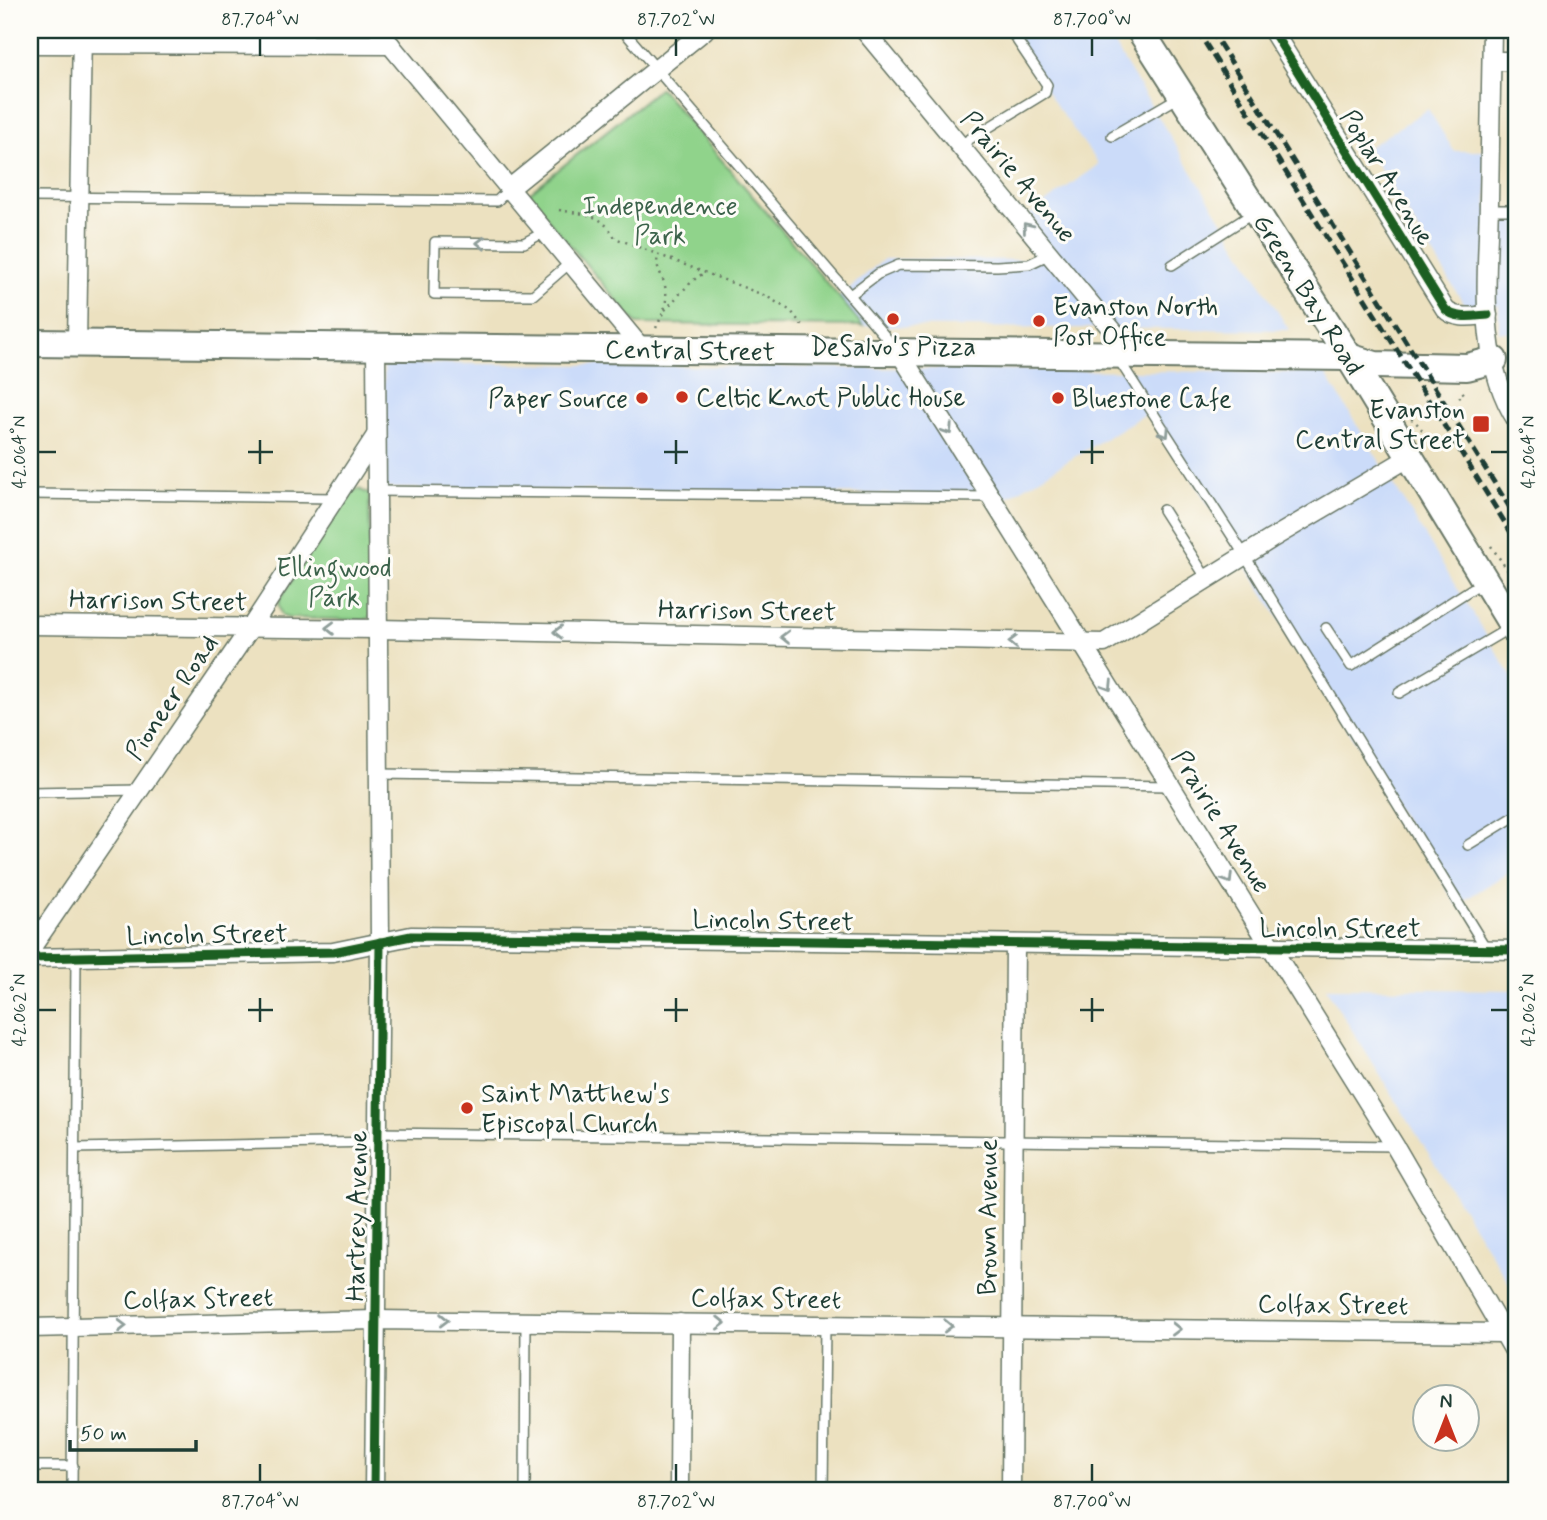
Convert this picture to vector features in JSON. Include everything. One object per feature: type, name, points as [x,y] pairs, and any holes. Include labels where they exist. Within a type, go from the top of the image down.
[{"type":"main road","name":"Green Bay Road","points":[[1140,30],[1349,357],[1515,629]]},
{"type":"main road","name":"Central Street","points":[[30,343],[376,347],[649,339],[898,352],[1349,357],[1375,365],[1467,367],[1506,360]]},
{"type":"street","points":[[378,30],[571,262],[649,339]]},
{"type":"street","points":[[510,188],[705,30]]},
{"type":"street","name":"Prairie Avenue","points":[[864,30],[1050,254],[1124,355]]},
{"type":"street","name":"Poplar Avenue","points":[[1272,30],[1445,309],[1450,314],[1488,316]]},
{"type":"street","points":[[1492,30],[1488,316],[1506,360],[1508,407],[1517,421]]},
{"type":"street","points":[[30,44],[82,37],[391,45]]},
{"type":"street","points":[[77,344],[82,37]]},
{"type":"street","points":[[1492,61],[1517,61]]},
{"type":"street","name":"Hartrey Avenue","points":[[374,1490],[380,942],[376,347]]},
{"type":"street","name":"Prairie Avenue","points":[[898,352],[1395,1146],[1517,1356]]},
{"type":"street","name":"Pioneer Road","points":[[30,950],[251,627],[375,437]]},
{"type":"street","name":"Harrison Street","points":[[30,625],[1104,643],[1410,457]]},
{"type":"street","name":"Lincoln Street","points":[[30,958],[333,953],[411,936],[1517,950]]},
{"type":"street","name":"Brown Avenue","points":[[1011,1490],[1015,944]]},
{"type":"street","name":"Colfax Street","points":[[30,1328],[376,1320],[1502,1332]]},
{"type":"street","points":[[679,1490],[680,1323]]},
{"type":"lane","points":[[624,30],[898,352]]},
{"type":"lane","points":[[960,145],[1045,93],[1046,85],[1010,30]]},
{"type":"lane","points":[[1112,136],[1182,96]]},
{"type":"lane","points":[[30,197],[497,201],[510,188]]},
{"type":"lane","points":[[1489,210],[1517,211]]},
{"type":"lane","points":[[1172,265],[1256,211]]},
{"type":"lane","points":[[546,231],[524,243],[435,242],[434,294],[533,295],[571,262]]},
{"type":"lane","points":[[850,295],[878,274],[899,265],[1029,264],[1050,254]]},
{"type":"lane","points":[[1124,355],[1486,950]]},
{"type":"lane","points":[[376,491],[991,497]]},
{"type":"lane","points":[[30,494],[336,498]]},
{"type":"lane","points":[[1163,510],[1208,579]]},
{"type":"lane","points":[[1326,628],[1351,666],[1485,580]]},
{"type":"lane","points":[[1399,693],[1515,629]]},
{"type":"lane","points":[[379,774],[1170,786]]},
{"type":"lane","points":[[30,792],[140,790]]},
{"type":"lane","points":[[1468,845],[1517,815]]},
{"type":"lane","points":[[72,1490],[76,957]]},
{"type":"lane","points":[[75,1148],[378,1138],[1395,1146]]},
{"type":"lane","points":[[525,1490],[526,1321]]},
{"type":"lane","points":[[823,1490],[825,1325]]},
{"type":"lane","points":[[30,1466],[73,1466]]},
{"type":"lane","points":[[366,1490],[374,1490]]},
{"type":"path","points":[[559,210],[591,214],[601,219],[615,238],[753,289],[782,304],[801,320],[807,332]]},
{"type":"path","points":[[658,256],[656,264],[666,289],[665,310]]},
{"type":"path","points":[[649,339],[665,310],[697,276],[707,272]]},
{"type":"path","points":[[1459,398],[1464,394],[1460,388]]},
{"type":"path","points":[[1414,419],[1440,451],[1445,449]]},
{"type":"shaded area","points":[[1007,30],[1105,30],[1289,330],[863,326],[839,297],[884,259],[1051,260],[1020,221],[1099,164],[1058,108]]},
{"type":"shaded area","points":[[1428,109],[1454,151],[1488,151],[1487,209],[1517,210],[1517,332],[1499,332],[1499,305],[1466,307],[1367,148]]},
{"type":"shaded area","points":[[384,363],[1325,373],[1517,685],[1517,867],[1457,905],[1150,411],[997,504],[992,495],[384,488]]},
{"type":"shaded area","points":[[1326,988],[1517,990],[1517,1296]]},
{"type":"green space","name":"Independence Park","points":[[660,88],[863,326],[637,324],[527,195]]},
{"type":"green space","name":"Ellingwood Park","points":[[359,489],[369,494],[371,616],[363,620],[282,616],[278,605],[281,597],[348,492]]},
{"type":"railway","points":[[1197,30],[1517,542]]},
{"type":"railway","points":[[1211,30],[1517,519]]},
{"type":"cycle path","points":[[1272,30],[1445,309],[1459,316],[1488,315]]},
{"type":"cycle path","points":[[30,958],[333,952],[411,936],[1517,950]]},
{"type":"cycle path","points":[[374,1490],[380,942]]},
{"type":"place","name":"DeSalvo's Pizza","points":[[893,319]]},
{"type":"place","name":"Evanston North Post Office","points":[[1039,321]]},
{"type":"place","name":"Celtic Knot Public House","points":[[682,397]]},
{"type":"place","name":"Paper Source","points":[[642,398]]},
{"type":"place","name":"Bluestone Cafe","points":[[1058,398]]},
{"type":"place","name":"Evanston Central Street","points":[[1481,424]]},
{"type":"place","name":"Saint Matthew's Episcopal Church","points":[[467,1108]]}]
